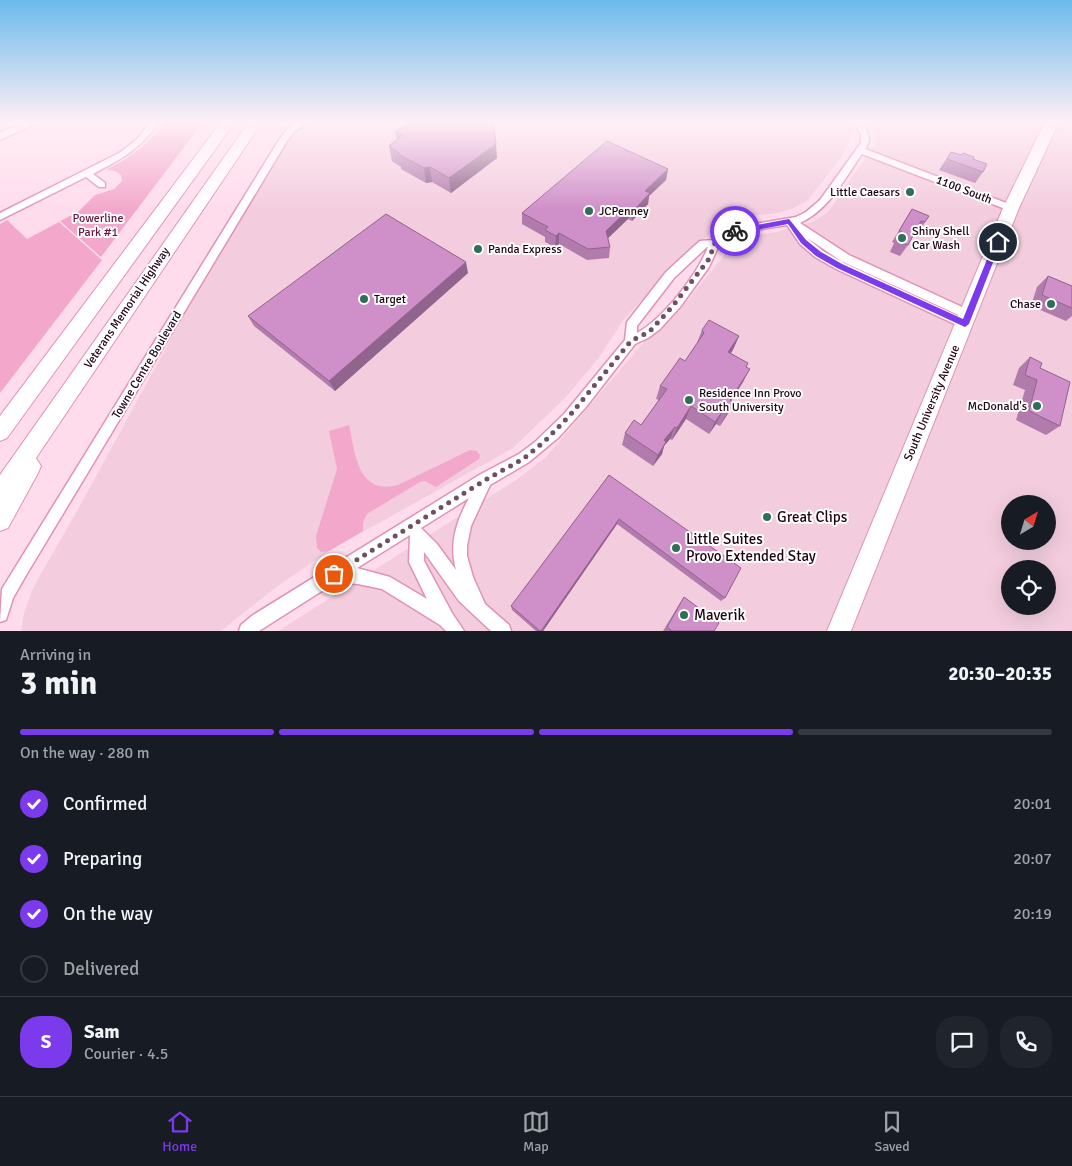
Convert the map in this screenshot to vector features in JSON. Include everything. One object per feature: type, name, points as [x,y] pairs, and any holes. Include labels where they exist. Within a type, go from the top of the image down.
[{"type":"highway","points":[[0,432],[206,151]]},
{"type":"highway","name":"Veterans Memorial Highway","points":[[0,493],[234,151]]},
{"type":"highway","name":"South University Avenue","points":[[839,631],[1011,208],[1038,151]]},
{"type":"highway","points":[[0,520],[100,347]]},
{"type":"street","points":[[0,217],[127,151]]},
{"type":"street","name":"Towne Centre Boulevard","points":[[0,614],[7,594],[20,572],[275,151]]},
{"type":"street","points":[[631,341],[631,325],[657,290],[704,244],[715,243],[741,229],[789,221],[808,214],[820,206],[859,151]]},
{"type":"street","name":"1100 South","points":[[864,151],[1011,208]]},
{"type":"street","points":[[86,173],[102,184]]},
{"type":"street","points":[[789,221],[804,241],[818,254],[840,266],[967,319]]},
{"type":"street","points":[[789,221],[845,258],[967,319]]},
{"type":"street","points":[[247,631],[259,621],[334,574],[415,531],[487,479],[523,459],[554,433],[631,341],[649,332],[672,307],[709,259],[715,243]]},
{"type":"street","points":[[480,611],[460,555],[461,535],[487,479]]},
{"type":"street","points":[[415,531],[432,549],[464,596],[502,631]]},
{"type":"street","points":[[415,531],[416,562],[451,625]]},
{"type":"street","points":[[334,574],[358,576],[385,582],[451,625]]},
{"type":"shaded area","points":[[273,151],[844,151],[808,200],[794,208],[778,213],[749,216],[725,225],[711,233],[684,256],[624,319],[598,359],[565,398],[513,448],[329,551],[279,585],[221,631],[21,631],[24,613],[34,586],[77,511]]},
{"type":"shaded area","points":[[870,151],[1072,151],[1072,631],[278,631],[516,480],[545,458],[648,337],[678,312],[735,242],[753,235],[777,232],[813,222],[828,212]]},
{"type":"green space","name":"Powerline Park #1","points":[[136,151],[181,151],[101,257],[60,221],[78,212],[95,195],[114,189],[122,181],[121,175],[115,171],[106,170]]},
{"type":"green space","points":[[7,220],[27,239],[59,222],[102,260],[0,393],[0,224]]},
{"type":"green space","points":[[349,425],[360,469],[366,478],[374,484],[384,487],[398,485],[470,450],[477,451],[480,455],[479,459],[436,487],[425,481],[420,482],[367,514],[363,522],[363,531],[329,551],[321,552],[317,548],[316,536],[337,469],[329,431]]},
{"type":"building","points":[[397,151],[486,151],[449,178],[430,167],[424,168]]},
{"type":"building","name":"JCPenney","points":[[595,151],[630,151],[668,169],[645,191],[650,193],[634,210],[630,208],[606,231],[610,247],[588,249],[559,233],[556,236],[545,230],[548,227],[522,213]]},
{"type":"building","points":[[951,152],[962,155],[963,153],[987,164],[983,172],[947,159]]},
{"type":"building","points":[[912,209],[929,216],[925,222],[921,221],[908,245],[897,241],[902,232],[899,231]]},
{"type":"building","name":"Target","points":[[386,214],[466,262],[329,381],[248,316]]},
{"type":"building","points":[[1048,276],[1072,286],[1072,308],[1042,295]]},
{"type":"building","name":"Residence Inn Provo South University","points":[[709,320],[739,336],[728,352],[748,363],[746,367],[750,369],[730,400],[734,403],[727,413],[723,411],[715,422],[691,406],[677,428],[675,427],[664,440],[666,442],[658,455],[625,433],[634,420],[641,425],[667,389],[660,386],[680,358],[685,361],[704,333],[702,330]]},
{"type":"building","points":[[1030,357],[1042,363],[1040,368],[1070,382],[1060,426],[1029,411],[1037,380],[1025,375]]},
{"type":"building","name":"Little Suites Provo Extended Stay","points":[[609,475],[741,568],[725,598],[619,519],[540,631],[511,606]]},
{"type":"building","name":"Maverik","points":[[684,597],[719,623],[714,631],[672,631],[667,627]]},
{"type":"way so far","points":[[334,574],[487,479],[523,459],[545,441],[571,414],[631,341],[649,332],[672,307],[709,259],[715,243],[735,231]]},
{"type":"place","name":"Little Caesars","points":[[910,192]]},
{"type":"place","name":"JCPenney","points":[[589,211]]},
{"type":"place","name":"Shiny Shell Car Wash","points":[[902,238]]},
{"type":"place","name":"Panda Express","points":[[478,249]]},
{"type":"place","name":"Target","points":[[364,299]]},
{"type":"place","name":"Chase","points":[[1051,304]]},
{"type":"place","name":"Residence Inn Provo South University","points":[[689,400]]},
{"type":"place","name":"McDonald's","points":[[1037,406]]},
{"type":"place","name":"Great Clips","points":[[767,517]]},
{"type":"place","name":"Little Suites Provo Extended Stay","points":[[676,548]]},
{"type":"place","name":"Maverik","points":[[684,615]]},
{"type":"route","points":[[735,231],[789,221],[804,241],[818,254],[965,324],[998,242]]}]
